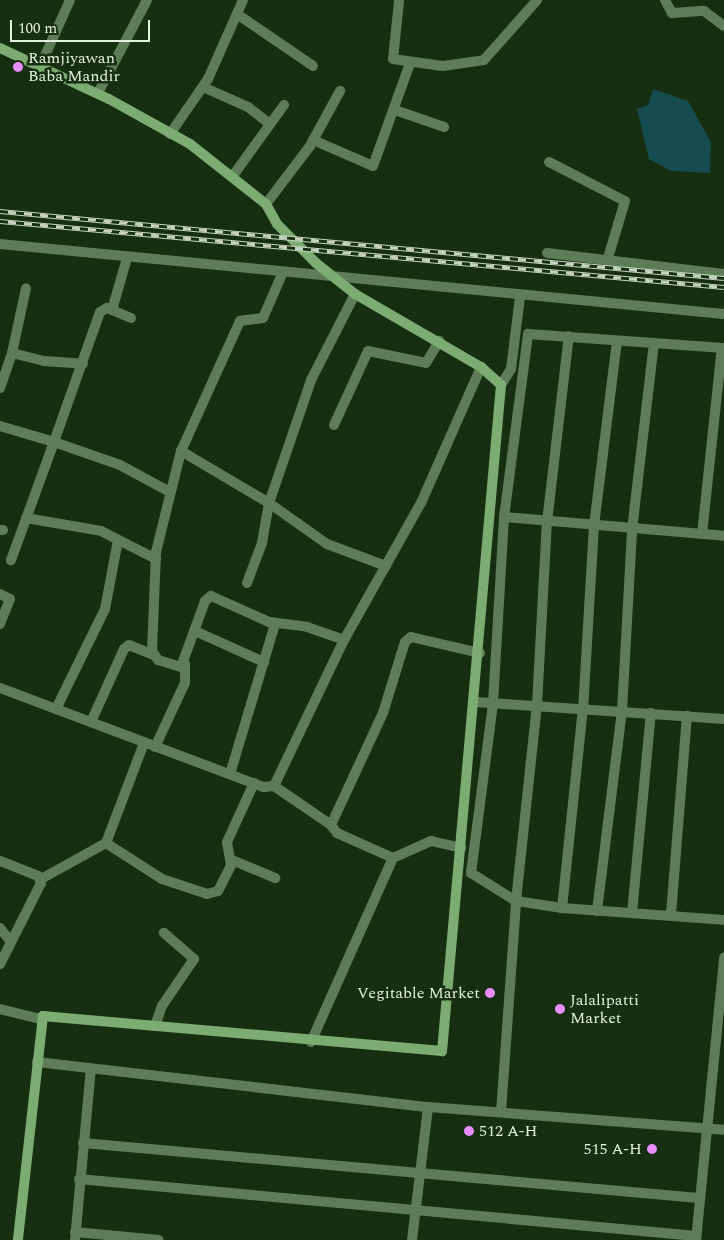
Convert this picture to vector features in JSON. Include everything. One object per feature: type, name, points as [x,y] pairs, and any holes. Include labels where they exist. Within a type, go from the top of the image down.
[{"type":"street","points":[[39,69],[70,0]]},
{"type":"street","points":[[98,93],[147,0]]},
{"type":"street","points":[[170,134],[203,87],[243,0]]},
{"type":"street","points":[[399,1],[392,56],[410,63],[443,66],[484,60],[537,0]]},
{"type":"street","points":[[664,0],[672,13],[704,11],[724,26]]},
{"type":"street","points":[[237,14],[313,66]]},
{"type":"street","points":[[0,48],[39,69],[98,93],[170,134],[232,177],[266,204],[277,224],[355,294],[481,367],[501,385]]},
{"type":"street","points":[[313,140],[373,166],[410,63]]},
{"type":"street","points":[[203,87],[248,107],[270,124]]},
{"type":"street","points":[[266,204],[313,140],[340,91]]},
{"type":"street","points":[[232,177],[284,106]]},
{"type":"street","points":[[394,110],[444,127]]},
{"type":"street","points":[[549,162],[625,201],[608,258]]},
{"type":"street","points":[[0,244],[520,297],[724,314]]},
{"type":"street","points":[[547,253],[608,258],[724,274]]},
{"type":"street","points":[[112,310],[128,258]]},
{"type":"street","points":[[154,655],[156,559],[168,491],[181,451],[240,321],[263,318],[283,272]]},
{"type":"street","points":[[0,388],[12,353],[26,288]]},
{"type":"street","points":[[247,583],[262,543],[268,503],[311,380],[355,294]]},
{"type":"street","points":[[0,1009],[40,1019],[49,1015],[311,1042],[442,1051],[480,653],[501,385],[511,369],[520,297]]},
{"type":"street","points":[[11,560],[83,364],[100,312],[112,310],[131,318]]},
{"type":"street","points":[[702,534],[723,348],[528,334],[504,517],[493,703],[471,873],[516,901],[562,908],[671,914],[724,920]]},
{"type":"street","points":[[501,1112],[516,901],[536,705],[547,522],[569,336]]},
{"type":"street","points":[[562,908],[583,708],[594,525],[617,340]]},
{"type":"street","points":[[334,425],[368,350],[426,363],[439,341]]},
{"type":"street","points":[[597,911],[622,711],[632,530],[654,344]]},
{"type":"street","points":[[12,353],[44,362],[83,364]]},
{"type":"street","points":[[274,786],[344,640],[422,503],[481,367]]},
{"type":"street","points":[[0,426],[120,465],[168,491]]},
{"type":"street","points":[[181,451],[268,503],[327,544],[386,566]]},
{"type":"street","points":[[504,517],[632,530],[724,536]]},
{"type":"street","points":[[26,518],[69,523],[118,540],[156,559]]},
{"type":"street","points":[[56,709],[105,609],[118,540]]},
{"type":"street","points":[[0,594],[10,600],[0,624]]},
{"type":"street","points":[[155,747],[185,683],[185,664],[205,601],[211,596],[275,624],[307,627],[344,640]]},
{"type":"street","points":[[230,774],[275,624]]},
{"type":"street","points":[[195,631],[264,662]]},
{"type":"street","points":[[331,825],[383,713],[408,639],[480,653]]},
{"type":"street","points":[[91,722],[124,648],[130,645],[154,655],[176,668],[185,664]]},
{"type":"street","points":[[0,688],[254,783],[274,786],[331,825],[337,833],[393,858]]},
{"type":"street","points":[[474,702],[724,719]]},
{"type":"street","points":[[632,913],[651,713]]},
{"type":"street","points":[[671,914],[688,716]]},
{"type":"street","points":[[0,964],[41,879],[106,844],[144,742]]},
{"type":"street","points":[[106,844],[162,879],[207,894],[218,891],[232,860],[227,842],[254,783]]},
{"type":"street","points":[[311,1042],[393,858],[431,841],[462,848]]},
{"type":"street","points":[[232,860],[275,878]]},
{"type":"street","points":[[0,861],[41,879]]},
{"type":"street","points":[[0,928],[11,942]]},
{"type":"street","points":[[155,1026],[162,1006],[194,960],[164,933]]},
{"type":"street","points":[[79,1179],[696,1238],[699,1198],[710,1129],[724,957]]},
{"type":"street","points":[[18,1240],[40,1019]]},
{"type":"street","points":[[37,1062],[428,1107],[724,1130]]},
{"type":"street","points":[[91,1068],[75,1236],[159,1240]]},
{"type":"street","points":[[412,1240],[428,1107]]},
{"type":"street","points":[[83,1143],[699,1198]]},
{"type":"water","points":[[653,89],[688,101],[711,142],[710,173],[671,171],[649,159],[637,109],[648,105]]},
{"type":"railway","points":[[0,211],[724,278]]},
{"type":"railway","points":[[0,221],[724,287]]},
{"type":"place","name":"Ramjiyawan Baba Mandir","points":[[18,67]]},
{"type":"place","name":"Vegitable Market","points":[[490,993]]},
{"type":"place","name":"Jalalipatti Market","points":[[560,1009]]},
{"type":"place","name":"512 A-H","points":[[469,1131]]},
{"type":"place","name":"515 A-H","points":[[652,1149]]}]
